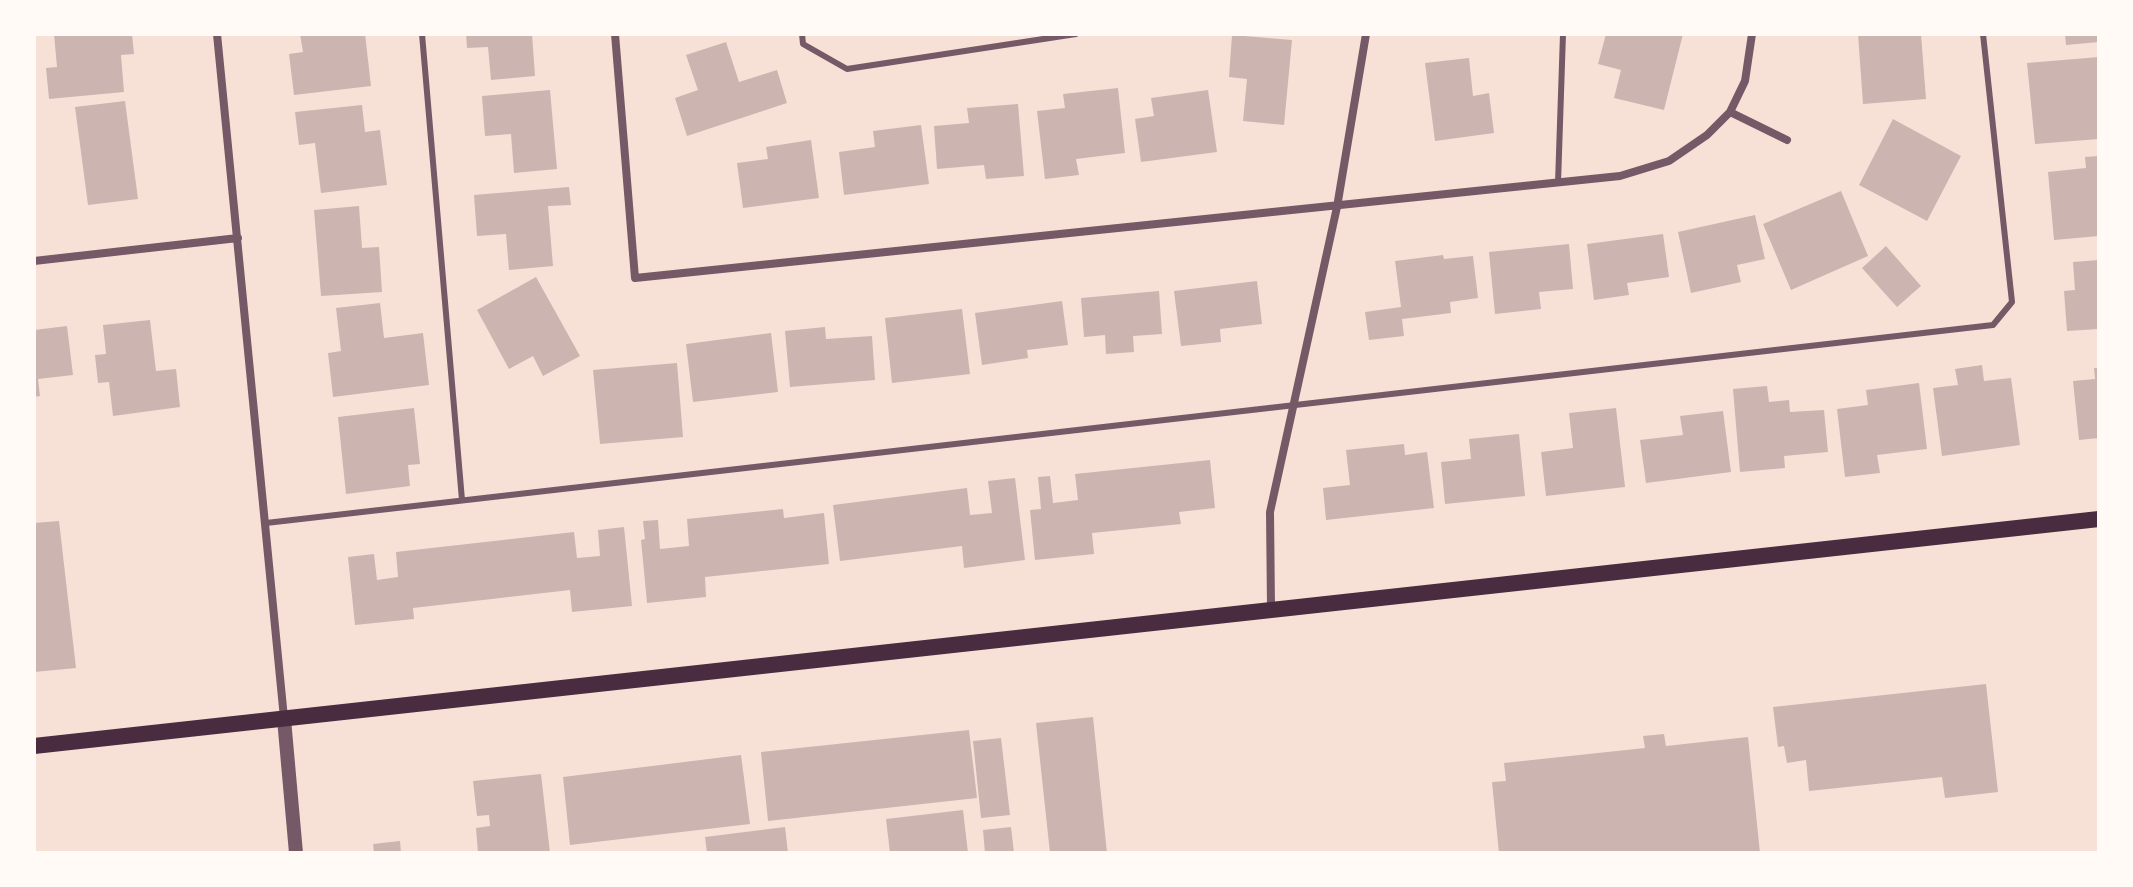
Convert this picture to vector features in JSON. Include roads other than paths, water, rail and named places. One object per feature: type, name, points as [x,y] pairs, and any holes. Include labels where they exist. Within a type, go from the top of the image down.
[{"type":"main road","points":[[34,746],[2099,519]]},
{"type":"street","points":[[217,34],[296,853]]},
{"type":"street","points":[[615,34],[635,278],[1620,176],[1669,161],[1707,135],[1730,112],[1745,81],[1752,34]]},
{"type":"street","points":[[1271,608],[1270,512],[1296,406],[1337,207],[1366,34]]},
{"type":"street","points":[[1730,112],[1787,140]]},
{"type":"street","points":[[34,261],[238,238]]},
{"type":"lane","points":[[422,34],[462,500]]},
{"type":"lane","points":[[802,34],[803,44],[847,69],[1076,34]]},
{"type":"lane","points":[[1558,183],[1563,34]]},
{"type":"lane","points":[[266,523],[1993,325],[2012,302],[1983,34]]}]
